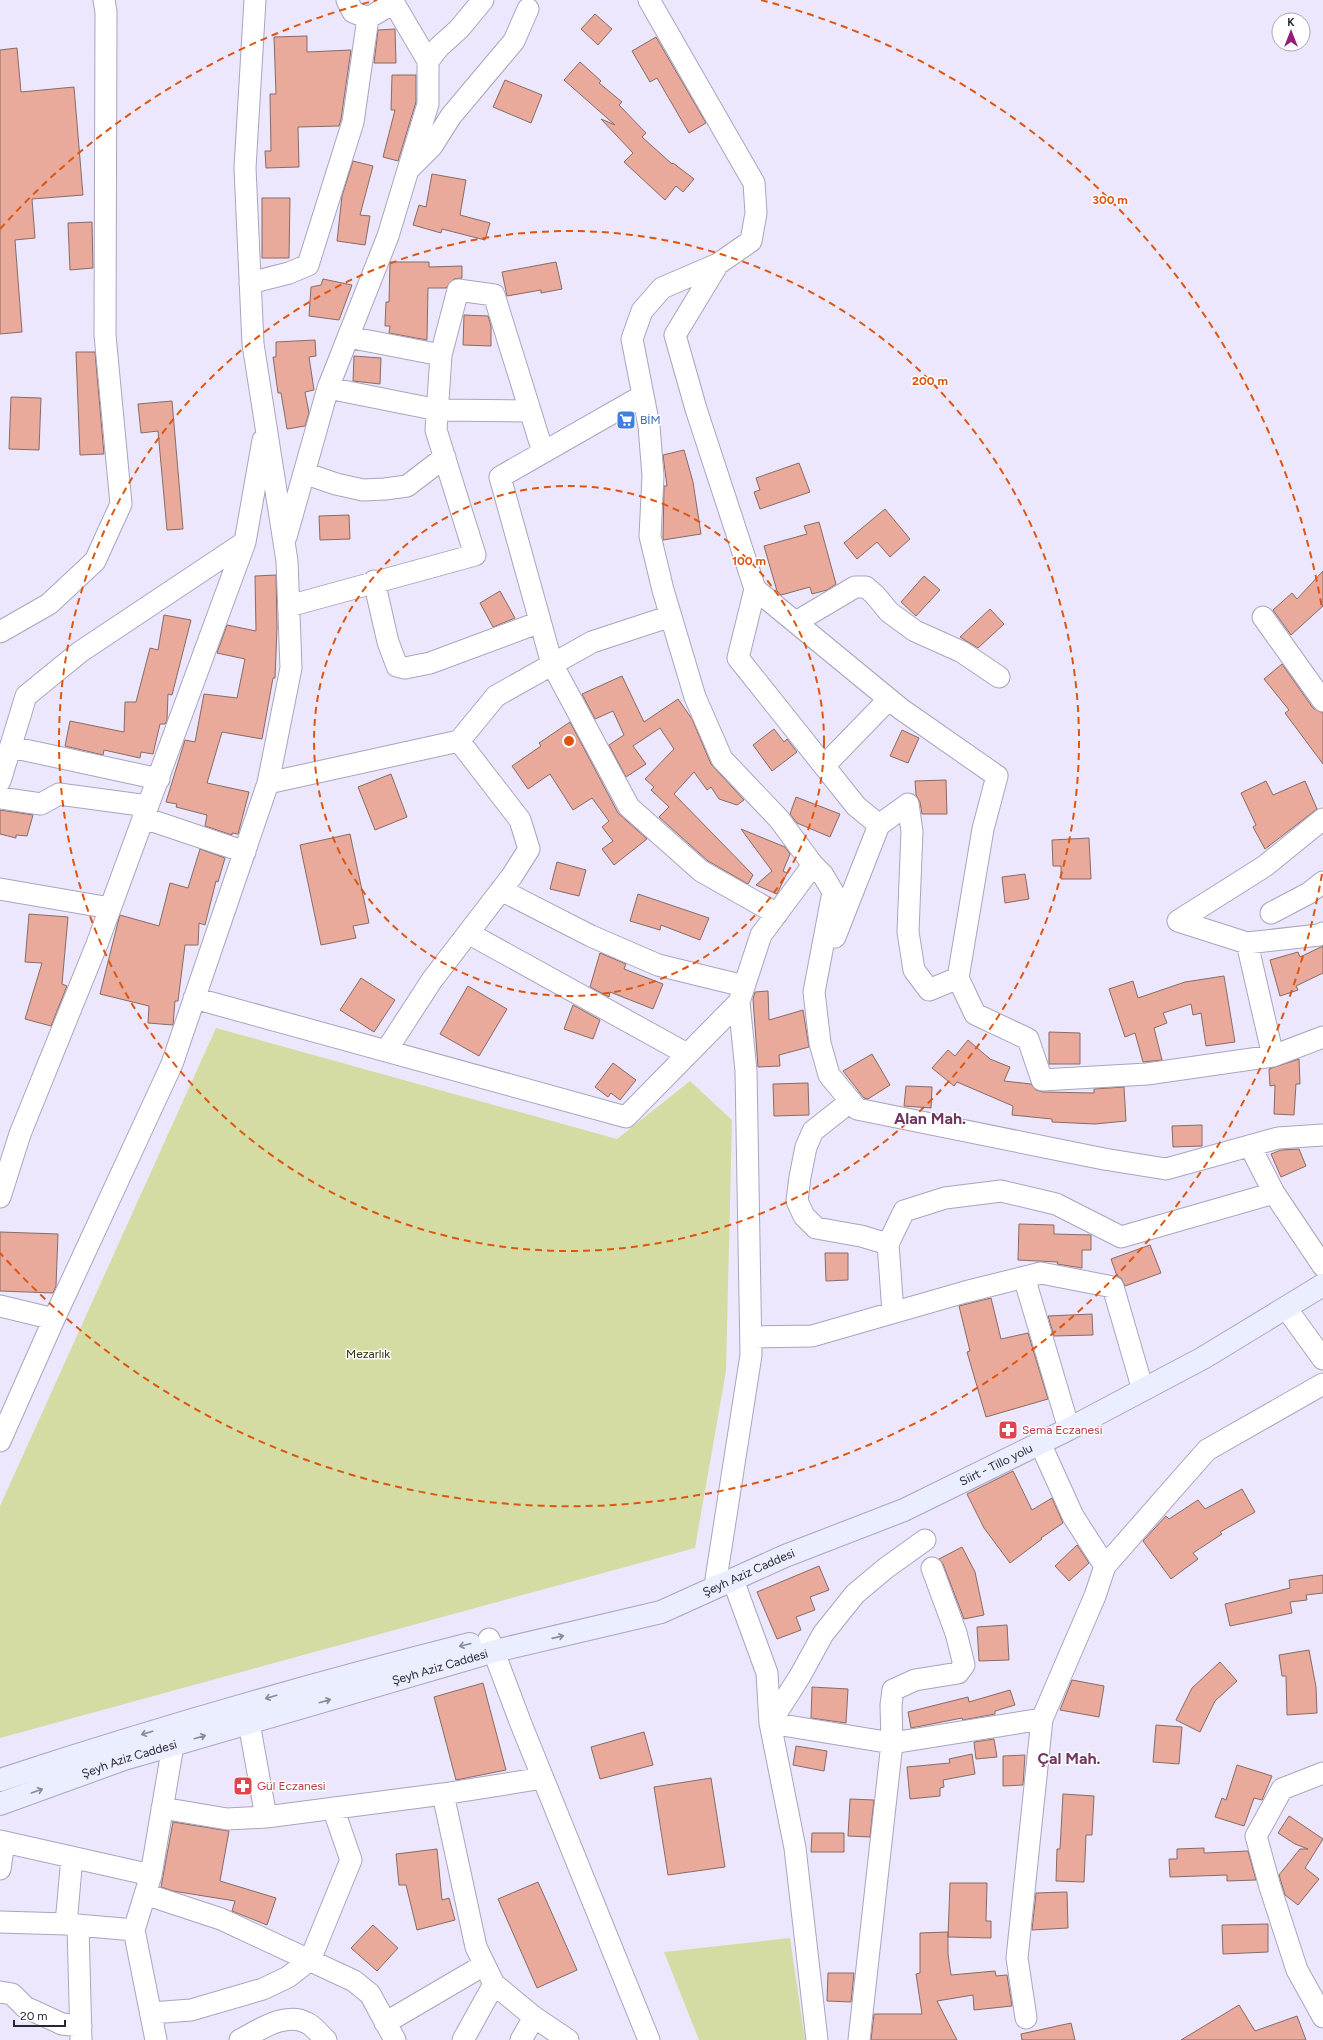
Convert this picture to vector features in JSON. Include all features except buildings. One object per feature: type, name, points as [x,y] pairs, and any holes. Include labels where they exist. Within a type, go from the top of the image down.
[{"type":"main road","name":"Siirt - Tillo yolu","points":[[785,1556],[904,1510],[1069,1429],[1203,1358],[1323,1285]]},
{"type":"main road","name":"Şeyh Aziz Caddesi","points":[[0,1780],[124,1740],[373,1668],[662,1612],[725,1580],[785,1556]]},
{"type":"main road","name":"Şeyh Aziz Caddesi","points":[[0,1804],[124,1759],[249,1723],[492,1645]]},
{"type":"street","points":[[0,632],[49,604],[95,562],[121,504],[105,335],[106,12],[104,0]]},
{"type":"street","points":[[0,1442],[54,1319],[172,1064],[268,783],[291,668],[287,561],[253,344],[245,168],[254,0]]},
{"type":"street","points":[[347,0],[353,12],[368,18]]},
{"type":"street","points":[[428,61],[439,47],[459,29],[483,0]]},
{"type":"street","points":[[649,0],[754,183],[756,213],[751,242],[718,264],[662,288],[642,311],[632,339],[649,426],[653,476],[650,536],[671,616],[695,697],[722,759],[778,820],[813,865],[823,875],[833,892],[814,992],[820,1043],[830,1076],[857,1109],[1104,1159],[1166,1169],[1278,1138],[1323,1135]]},
{"type":"street","points":[[250,282],[289,273],[308,265],[353,122],[368,18],[393,1],[428,61],[428,104],[388,236],[328,388],[284,543]]},
{"type":"street","points":[[408,170],[432,146],[451,116],[514,41],[528,9]]},
{"type":"street","points":[[718,264],[675,335],[696,409],[755,589],[738,658],[856,806],[879,825]]},
{"type":"street","points":[[289,606],[374,581],[475,555],[436,430],[441,355],[458,290],[494,295],[543,452]]},
{"type":"street","points":[[348,338],[441,355]]},
{"type":"street","points":[[328,388],[438,410],[530,411]]},
{"type":"street","points":[[642,396],[500,476],[552,664],[629,807],[701,871],[776,914]]},
{"type":"street","points":[[0,1197],[20,1134],[110,908],[159,779],[245,542],[266,423]]},
{"type":"street","points":[[304,473],[336,484],[363,490],[385,489],[407,486],[445,457]]},
{"type":"street","points":[[0,781],[26,696],[80,652],[245,542]]},
{"type":"street","points":[[374,581],[388,642],[398,666],[405,668],[430,663],[540,622]]},
{"type":"street","points":[[796,622],[855,587],[866,587],[875,595],[889,612],[915,631],[962,652],[999,677]]},
{"type":"street","points":[[755,589],[889,698],[997,776],[983,828],[958,978],[975,1014],[1028,1040],[1042,1080],[1147,1074],[1273,1056],[1323,1037]]},
{"type":"street","points":[[268,783],[459,741],[496,696],[592,642],[671,616]]},
{"type":"street","points":[[1263,617],[1323,702]]},
{"type":"street","points":[[824,766],[889,698]]},
{"type":"street","points":[[386,1051],[432,980],[501,890],[529,849],[520,820],[459,741]]},
{"type":"street","points":[[10,747],[159,779]]},
{"type":"street","points":[[0,798],[41,804],[59,794],[146,812],[245,852]]},
{"type":"street","points":[[814,992],[879,825],[908,804],[912,831],[908,932],[914,970],[929,990],[958,978]]},
{"type":"street","points":[[1323,820],[1265,866],[1178,921],[1247,944],[1319,935],[1323,933]]},
{"type":"street","points":[[813,865],[761,935],[742,994],[746,1071],[751,1355],[725,1580],[767,1673],[770,1723],[795,1848],[817,2040]]},
{"type":"street","points":[[1271,913],[1309,893],[1323,882]]},
{"type":"street","points":[[0,889],[110,908]]},
{"type":"street","points":[[501,890],[591,936],[658,965],[742,994]]},
{"type":"street","points":[[468,933],[688,1054]]},
{"type":"street","points":[[1247,944],[1273,1056]]},
{"type":"street","points":[[194,998],[626,1117],[688,1054],[742,994]]},
{"type":"street","points":[[850,1101],[813,1131],[806,1147],[797,1201],[804,1216],[816,1228],[861,1236],[888,1244]]},
{"type":"street","points":[[1250,1146],[1274,1193],[1323,1266]]},
{"type":"street","points":[[893,1312],[888,1244],[904,1211],[945,1198],[1001,1191],[1056,1204],[1122,1237],[1274,1193]]},
{"type":"street","points":[[751,1337],[812,1336],[965,1292],[1041,1273],[1113,1287],[1144,1390]]},
{"type":"street","points":[[1024,1277],[1069,1429]]},
{"type":"street","points":[[0,1306],[54,1319]]},
{"type":"street","points":[[1286,1308],[1322,1355]]},
{"type":"street","points":[[1026,2018],[1017,1958],[1042,1719],[1095,1596],[1105,1566],[1207,1450],[1323,1384]]},
{"type":"street","points":[[1040,1443],[1074,1516],[1105,1566]]},
{"type":"street","points":[[770,1723],[800,1676],[822,1634],[856,1594],[886,1568],[925,1540]]},
{"type":"street","points":[[859,2040],[892,1743],[891,1705],[893,1690],[915,1680],[958,1673],[964,1665],[956,1633],[932,1568]]},
{"type":"street","points":[[492,1645],[521,1724],[649,2040]]},
{"type":"street","points":[[770,1723],[892,1743],[1042,1719]]},
{"type":"street","points":[[249,1723],[266,1817]]},
{"type":"street","points":[[156,2040],[134,1930],[148,1885],[173,1745]]},
{"type":"street","points":[[1323,1773],[1282,1789],[1256,1836],[1270,1887],[1297,1970],[1323,2017]]},
{"type":"street","points":[[162,1808],[227,1819],[266,1817],[443,1794],[543,1778]]},
{"type":"street","points":[[443,1794],[476,1947],[484,1965],[494,1984],[534,2017],[568,2040]]},
{"type":"street","points":[[151,2013],[191,2010],[263,1989],[288,1977],[310,1960],[351,1860],[333,1808]]},
{"type":"street","points":[[0,1869],[2,1842],[72,1857],[148,1885],[354,1981],[370,1994],[390,2032],[484,1965]]},
{"type":"street","points":[[72,1857],[72,1924],[81,2033]]},
{"type":"street","points":[[0,1922],[72,1924],[134,1930]]},
{"type":"street","points":[[463,2040],[494,1984]]},
{"type":"street","points":[[0,1992],[12,1994],[25,2007],[81,2033]]},
{"type":"street","points":[[521,2040],[534,2017]]},
{"type":"street","points":[[240,2040],[267,2026],[293,2018],[308,2023],[326,2040]]},
{"type":"green space","name":"Mezarlık","points":[[216,1028],[617,1139],[690,1081],[732,1120],[726,1371],[695,1548],[0,1738],[0,1506]]},
{"type":"green space","points":[[790,1938],[805,2040],[699,2040],[664,1952]]},
{"type":"place","name":"BİM","points":[[626,420]]},
{"type":"place","name":"Sema Eczanesi","points":[[1008,1430]]},
{"type":"place","name":"Gül Eczanesi","points":[[243,1786]]},
{"type":"district","name":"Alan Mah.","points":[[930,1118]]},
{"type":"district","name":"Çal Mah.","points":[[1069,1758]]}]
